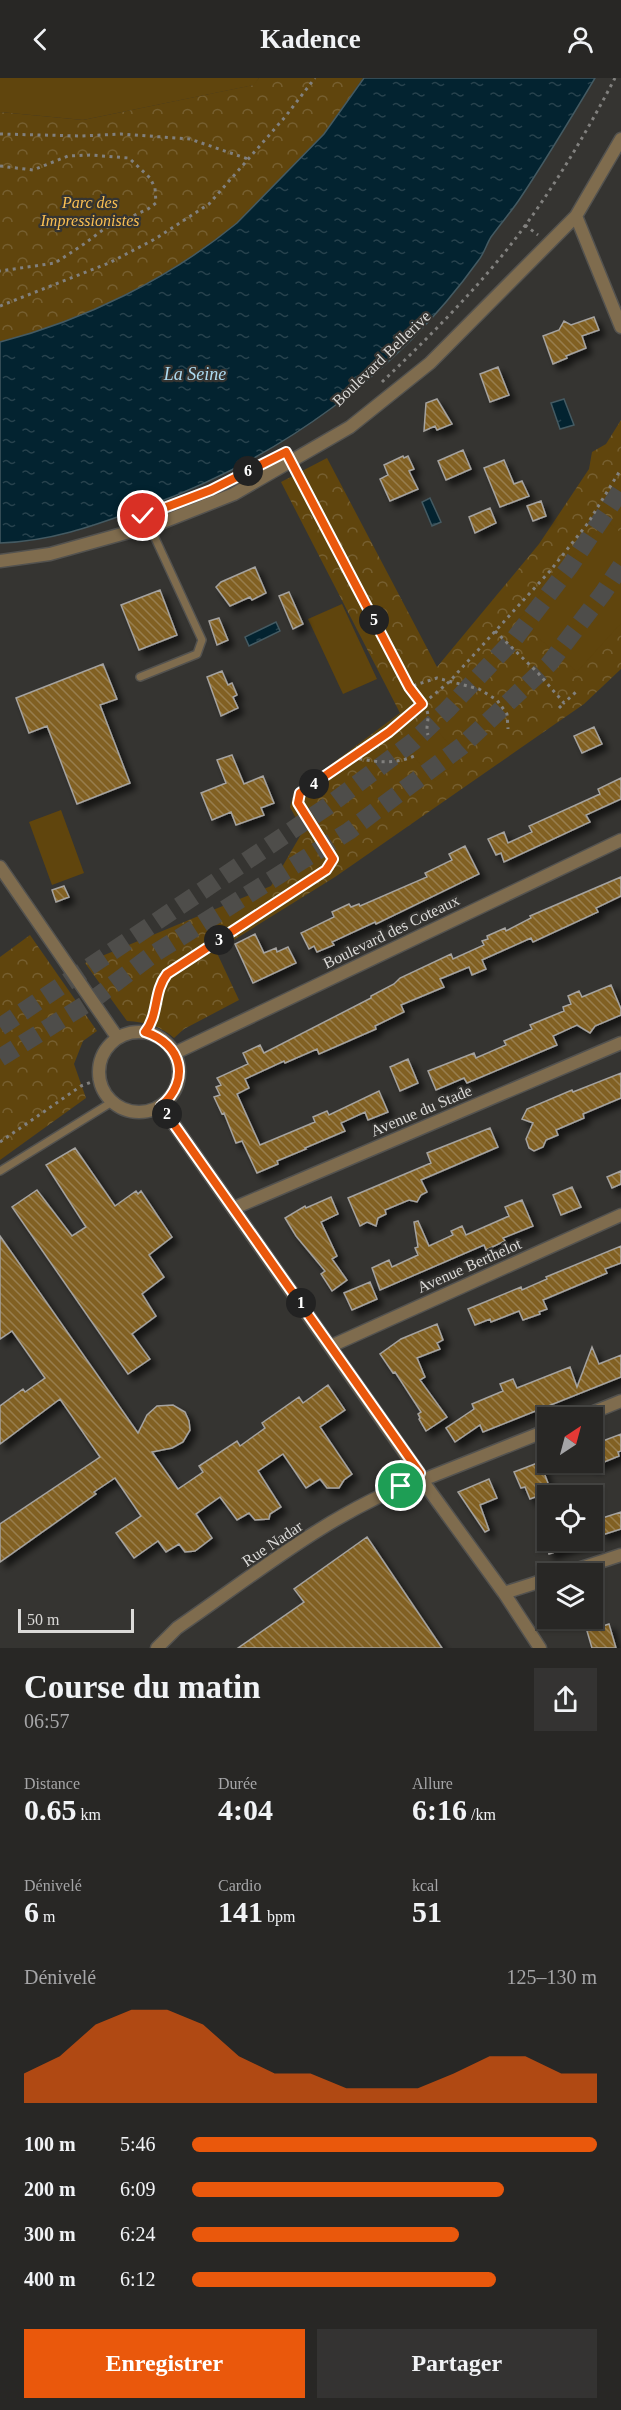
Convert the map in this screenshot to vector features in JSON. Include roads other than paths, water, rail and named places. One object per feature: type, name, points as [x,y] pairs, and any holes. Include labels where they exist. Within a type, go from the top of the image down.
[{"type":"street","name":"Boulevard Bellerive","points":[[0,561],[50,554],[153,526],[234,494],[350,428],[430,363],[576,216],[621,139]]},
{"type":"street","points":[[576,216],[621,327]]},
{"type":"street","name":"Boulevard des Coteaux","points":[[175,1053],[621,840]]},
{"type":"street","points":[[0,867],[117,1037]]},
{"type":"street","points":[[145,1032],[157,1036],[175,1053],[179,1076],[176,1088],[161,1106],[149,1112],[136,1113],[123,1109],[103,1092],[98,1067],[108,1045],[117,1037],[126,1033],[145,1032]]},
{"type":"street","name":"Avenue du Stade","points":[[234,1208],[621,1043]]},
{"type":"street","points":[[161,1106],[504,1593],[540,1648]]},
{"type":"street","name":"Avenue Berthelot","points":[[331,1346],[621,1215]]},
{"type":"street","points":[[603,1408],[621,1401]]},
{"type":"street","name":"Rue Nadar","points":[[157,1648],[177,1628],[338,1518],[384,1493],[423,1480],[537,1434]]},
{"type":"street","points":[[597,1563],[621,1555]]},
{"type":"street","points":[[504,1593],[537,1582]]},
{"type":"lane","points":[[140,677],[197,654],[202,640],[155,538],[153,526]]},
{"type":"lane","points":[[0,1171],[112,1102]]},
{"type":"water","name":"La Seine","points":[[364,78],[595,78],[550,153],[491,237],[480,258],[446,302],[411,340],[372,376],[288,438],[196,487],[76,530],[39,539],[0,543],[0,342],[63,322],[125,295],[155,279],[211,243],[237,223],[324,134]]},
{"type":"water","points":[[564,399],[574,425],[560,429],[551,403]]},
{"type":"water","points":[[430,498],[441,522],[432,526],[422,502]]},
{"type":"water","points":[[276,622],[280,631],[249,646],[245,637]]},
{"type":"tunnel","points":[[0,1027],[328,806],[414,741],[447,710],[515,638],[570,566],[621,490]]},
{"type":"tunnel","points":[[0,1058],[94,999],[152,955],[349,831],[462,746],[549,664],[621,566]]},
{"type":"park label","name":"Parc des Impressionistes","points":[[90,211]]}]
